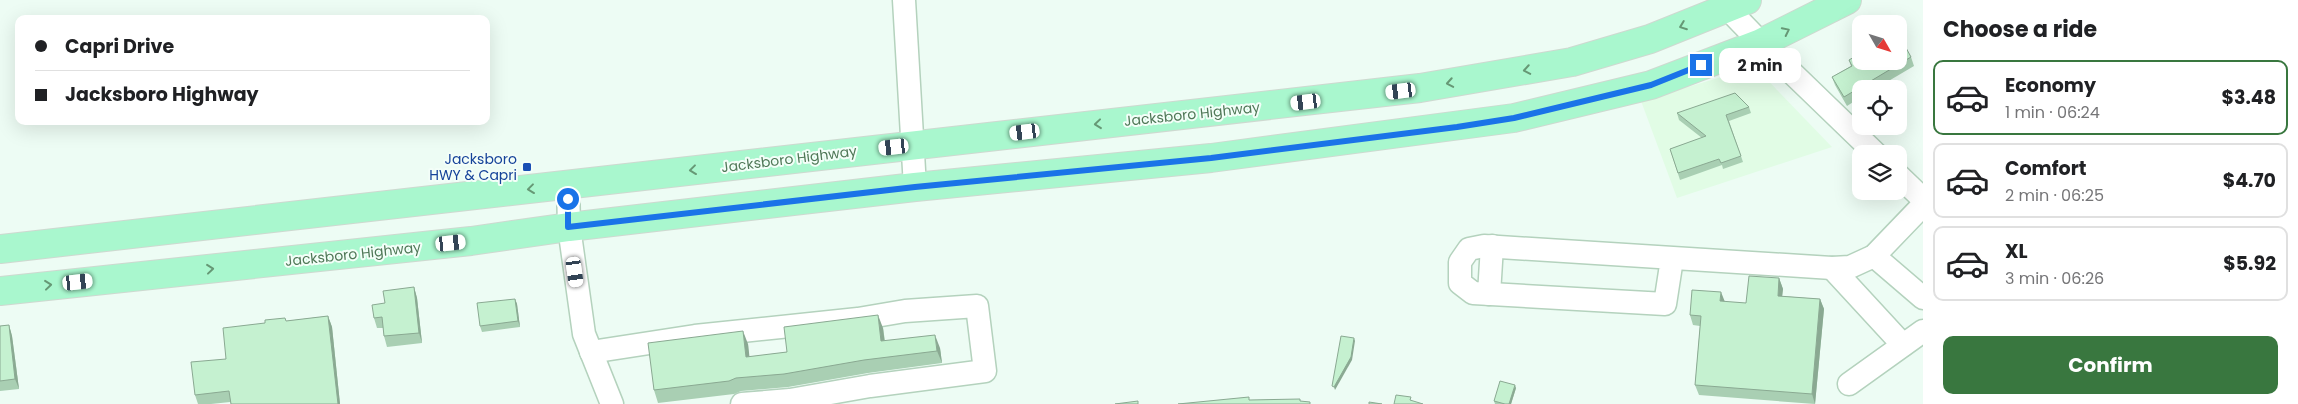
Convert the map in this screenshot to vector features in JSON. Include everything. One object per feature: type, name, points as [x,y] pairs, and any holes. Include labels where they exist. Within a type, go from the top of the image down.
[{"type":"main road","name":"Jacksboro Highway","points":[[0,290],[471,241],[568,227],[915,187],[1211,158],[1514,118],[1651,85],[1761,44],[1847,0]]},
{"type":"main road","name":"Jacksboro Highway","points":[[0,249],[1430,87],[1572,62],[1650,39],[1738,4]]},
{"type":"street","points":[[904,0],[915,187]]},
{"type":"street","points":[[1738,4],[1761,44],[1867,145]]},
{"type":"street","points":[[568,184],[568,227],[584,334],[612,404]]},
{"type":"street","points":[[1907,184],[1923,199]]},
{"type":"street","points":[[1672,259],[1665,304],[1474,293],[1460,283],[1460,262],[1469,249],[1492,246],[1672,259],[1832,268],[1850,267],[1874,256],[1923,205]]},
{"type":"street","points":[[1489,294],[1492,246]]},
{"type":"street","points":[[1874,256],[1923,298]]},
{"type":"street","points":[[1832,268],[1903,345]]},
{"type":"street","points":[[591,352],[695,336],[858,319],[905,311],[978,306],[985,371],[870,386],[790,400],[742,404]]},
{"type":"street","points":[[1849,384],[1923,331]]},
{"type":"shaded area","points":[[1755,67],[1832,147],[1677,198],[1641,101]]},
{"type":"building","points":[[1852,66],[1852,70],[1889,70],[1872,80],[1852,80],[1852,92],[1844,97],[1832,77]]},
{"type":"building","points":[[1735,93],[1749,107],[1726,115],[1741,156],[1721,163],[1719,159],[1678,173],[1670,149],[1706,136],[1677,113]]},
{"type":"building","points":[[1749,276],[1779,278],[1778,296],[1820,299],[1812,394],[1695,385],[1701,316],[1690,315],[1692,290],[1721,292],[1720,301],[1746,303]]},
{"type":"building","points":[[414,287],[419,333],[384,336],[382,317],[374,318],[372,305],[385,303],[383,291]]},
{"type":"building","points":[[515,299],[518,321],[480,326],[477,303]]},
{"type":"building","points":[[878,315],[881,341],[935,335],[937,351],[864,360],[784,374],[736,378],[729,381],[654,390],[648,343],[743,331],[746,357],[787,352],[784,327]]},
{"type":"building","points":[[328,316],[338,404],[231,404],[229,391],[195,395],[191,362],[226,359],[223,328],[265,323],[265,320],[285,318],[286,321]]},
{"type":"building","points":[[9,325],[15,379],[0,381],[0,326]]},
{"type":"building","points":[[1341,336],[1354,338],[1351,357],[1334,387],[1332,386]]},
{"type":"building","points":[[1500,381],[1515,385],[1509,404],[1494,401]]},
{"type":"building","points":[[1396,395],[1411,397],[1410,400],[1423,404],[1394,404]]},
{"type":"building","points":[[1249,397],[1249,400],[1300,399],[1300,401],[1310,402],[1310,404],[1178,404]]},
{"type":"building","points":[[1138,401],[1138,404],[1115,404]]},
{"type":"place","name":"Jacksboro HWY & Capri","points":[[527,167]]},
{"type":"route","points":[[568,199],[568,227],[915,187],[1211,158],[1514,118],[1651,85],[1701,65]]}]
